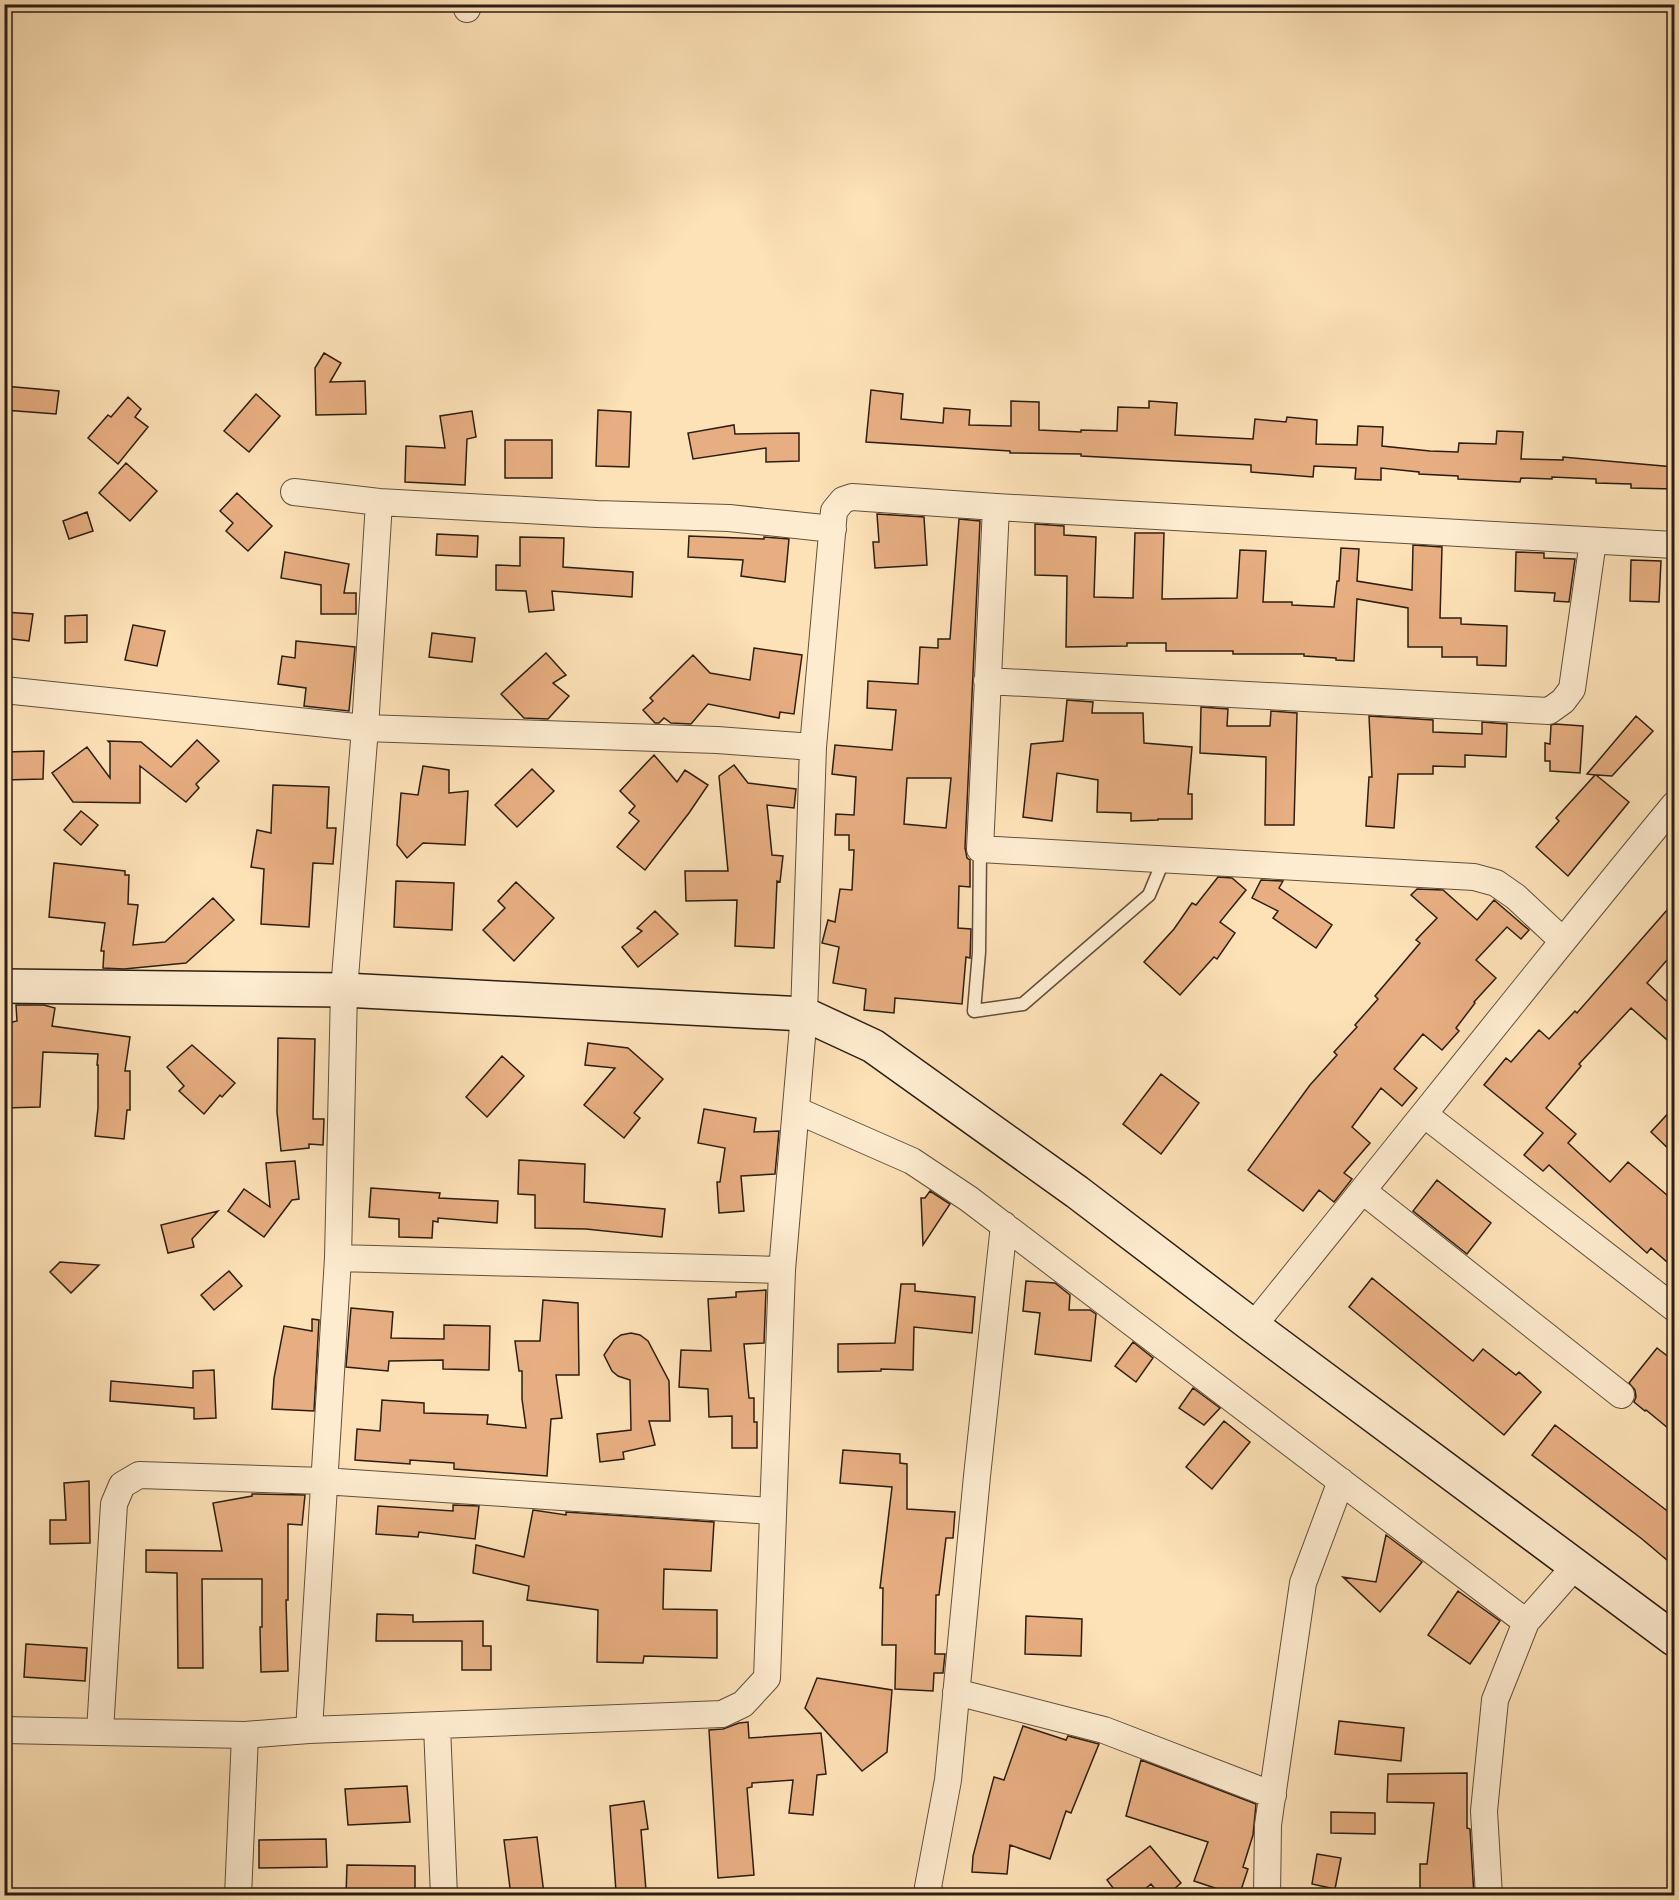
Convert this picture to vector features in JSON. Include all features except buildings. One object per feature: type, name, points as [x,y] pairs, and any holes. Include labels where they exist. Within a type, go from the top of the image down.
[{"type":"street","points":[[294,492],[379,502],[597,514],[729,518],[832,529]]},
{"type":"street","points":[[4,1730],[245,1735],[309,1730],[722,1714],[743,1704],[767,1678],[782,1270],[804,1014],[813,747],[834,511],[843,500],[852,497],[1674,545]]},
{"type":"street","points":[[309,1730],[338,1258],[344,990],[365,728],[379,502]]},
{"type":"street","points":[[996,507],[980,849],[1474,877],[1496,883],[1516,897],[1562,940]]},
{"type":"street","points":[[987,681],[1549,711],[1563,701],[1572,688],[1593,541]]},
{"type":"street","points":[[4,690],[365,728],[717,741],[813,747]]},
{"type":"street","points":[[1253,1326],[1425,1115],[1562,940],[1674,805]]},
{"type":"street","points":[[4,986],[344,990],[804,1014],[873,1046],[1077,1192],[1674,1639]]},
{"type":"street","points":[[796,1110],[912,1161],[969,1199],[1526,1622]]},
{"type":"street","points":[[1425,1115],[1674,1308]]},
{"type":"street","points":[[1363,1191],[1621,1395]]},
{"type":"street","points":[[931,1896],[928,1887],[948,1780],[1004,1225]]},
{"type":"street","points":[[338,1258],[782,1270]]},
{"type":"street","points":[[100,1731],[114,1504],[122,1485],[139,1475],[323,1481],[772,1511]]},
{"type":"street","points":[[1267,1896],[1268,1825],[1303,1583],[1341,1481]]},
{"type":"street","points":[[1489,1896],[1484,1811],[1495,1700],[1526,1622],[1576,1566]]},
{"type":"street","points":[[956,1692],[1104,1730],[1273,1795]]},
{"type":"street","points":[[437,1726],[444,1896]]},
{"type":"street","points":[[238,1896],[245,1735]]},
{"type":"lane","points":[[980,849],[979,952],[974,1011],[1023,1004],[1149,896],[1164,860]]},
{"type":"path","points":[[369,4],[467,7]]}]
